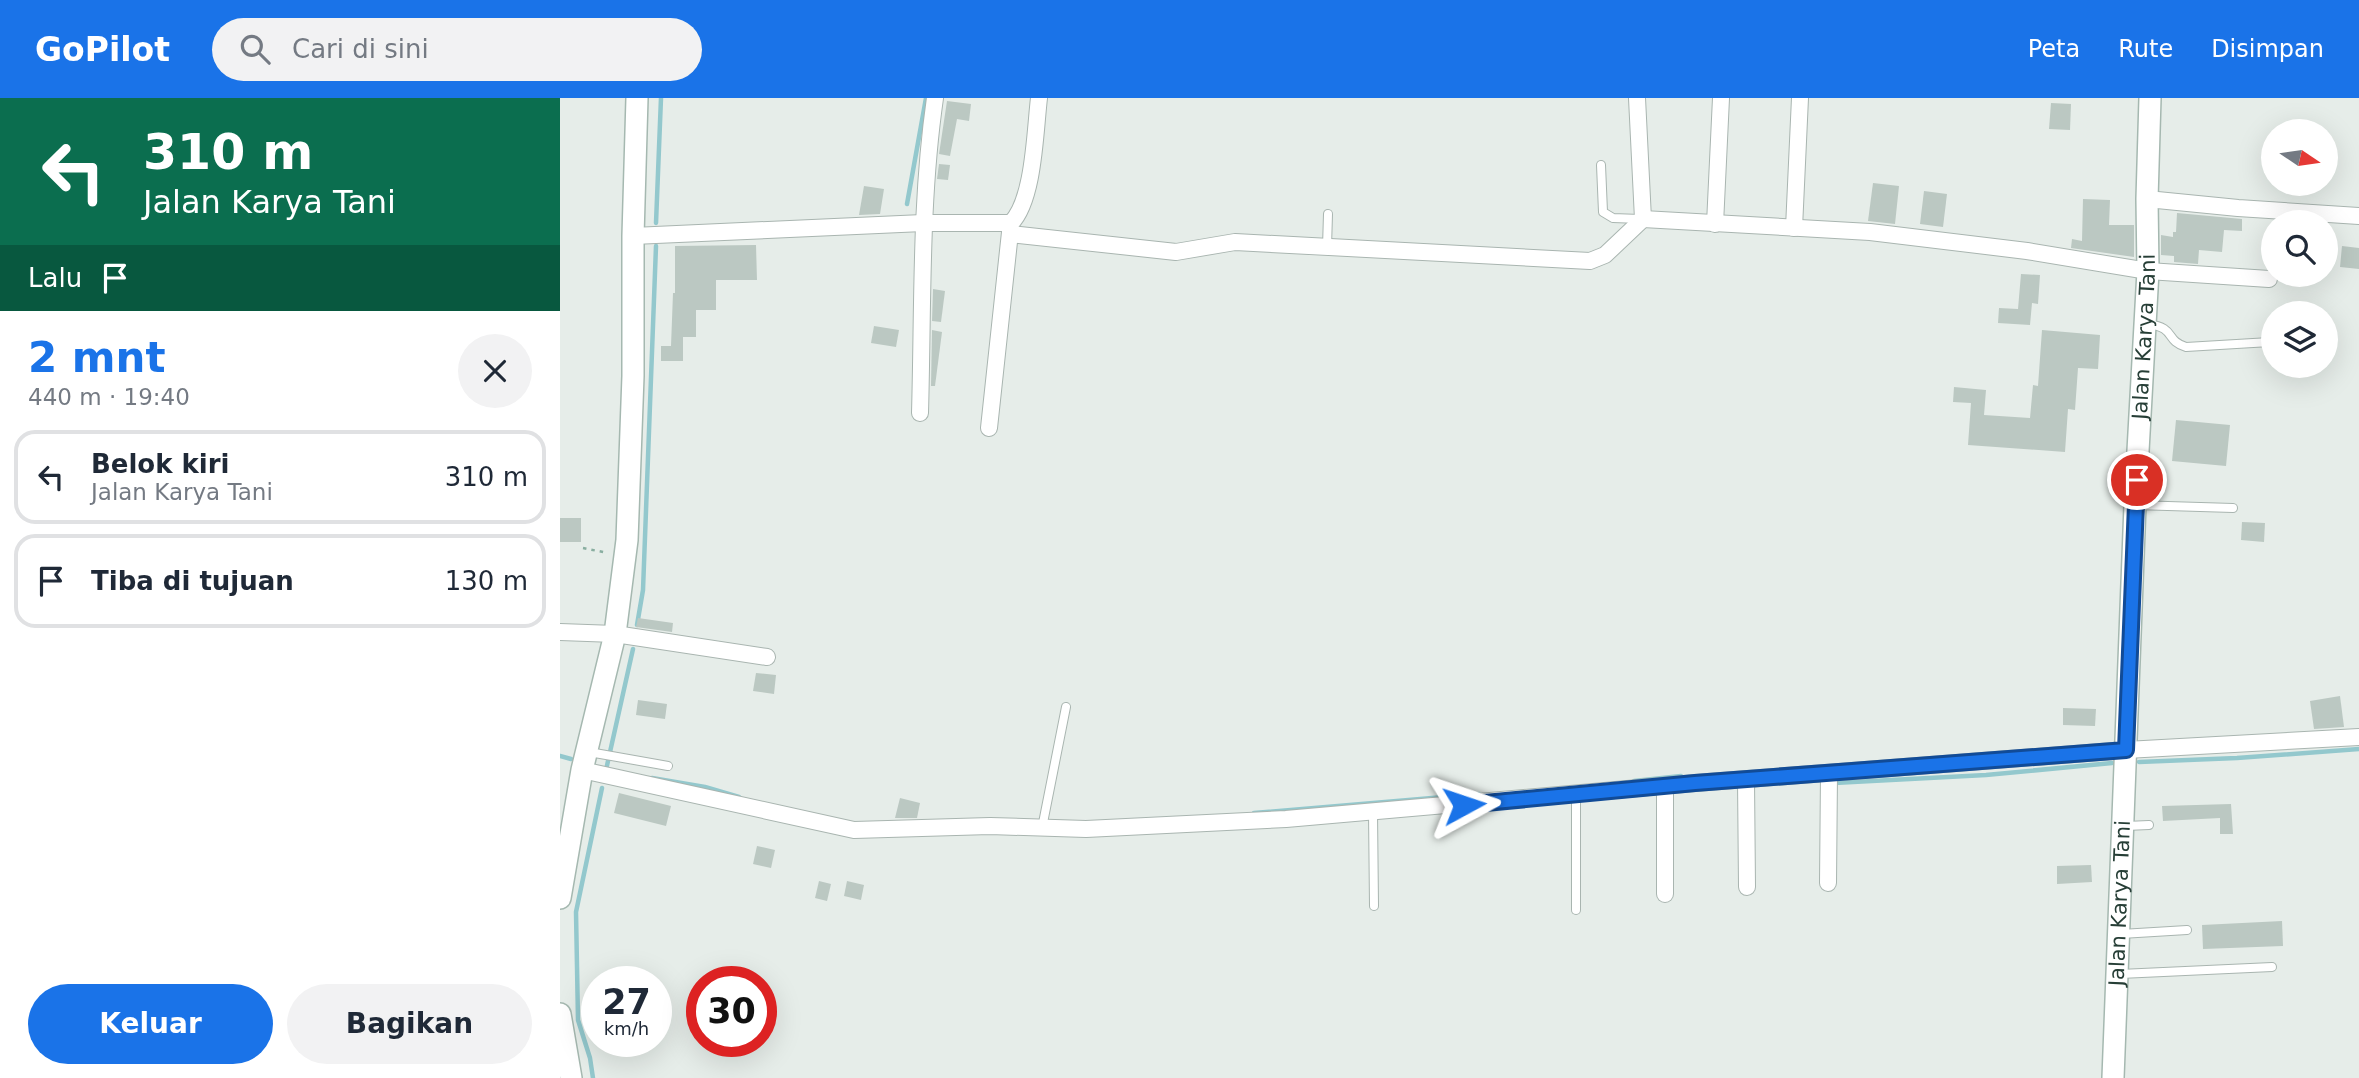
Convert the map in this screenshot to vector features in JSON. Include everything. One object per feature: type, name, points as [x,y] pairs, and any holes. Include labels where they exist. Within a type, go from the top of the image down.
[{"type":"street","points":[[560,898],[615,634],[625,556],[633,376],[637,98]]},
{"type":"street","points":[[920,413],[923,223],[935,98]]},
{"type":"street","points":[[989,428],[1011,228],[1021,210],[1027,190],[1039,98]]},
{"type":"street","points":[[1637,98],[1643,219]]},
{"type":"street","points":[[1715,223],[1721,98]]},
{"type":"street","points":[[1794,228],[1800,98]]},
{"type":"street","name":"Jalan Karya Tani","points":[[2113,1078],[2135,505],[2148,271],[2150,98]]},
{"type":"street","points":[[2147,199],[2359,216]]},
{"type":"street","points":[[633,236],[923,223],[1011,228],[1176,252],[1223,243],[1590,261],[1605,256],[1643,219],[1870,232],[2027,251],[2148,271],[2261,278]]},
{"type":"street","points":[[560,632],[615,634],[767,657]]},
{"type":"street","points":[[591,759],[854,830],[990,826],[1086,829],[1373,812],[2126,750],[2359,737]]},
{"type":"street","points":[[1828,883],[1829,774]]},
{"type":"street","points":[[1746,780],[1747,887]]},
{"type":"street","points":[[1665,787],[1665,894]]},
{"type":"street","points":[[560,1014],[571,1078]]},
{"type":"lane","points":[[1601,165],[1605,216],[1643,219]]},
{"type":"lane","points":[[1327,247],[1328,214]]},
{"type":"lane","points":[[2145,324],[2163,326],[2173,340],[2186,347],[2261,343]]},
{"type":"lane","points":[[2135,505],[2233,508]]},
{"type":"lane","points":[[1042,828],[1066,707]]},
{"type":"lane","points":[[591,759],[615,757],[668,766]]},
{"type":"lane","points":[[1576,795],[1577,909]]},
{"type":"lane","points":[[1373,812],[1374,906]]},
{"type":"lane","points":[[2123,826],[2149,825]]},
{"type":"lane","points":[[2118,935],[2187,930]]},
{"type":"lane","points":[[2117,974],[2273,967]]},
{"type":"path","points":[[583,548],[625,556]]},
{"type":"building","points":[[947,101],[971,104],[969,121],[957,119],[950,156],[939,154]]},
{"type":"building","points":[[2051,103],[2071,104],[2070,130],[2049,129]]},
{"type":"building","points":[[939,164],[950,165],[948,180],[937,179]]},
{"type":"building","points":[[1873,183],[1899,186],[1895,224],[1868,221]]},
{"type":"building","points":[[864,186],[884,189],[880,214],[859,215]]},
{"type":"building","points":[[1924,191],[1947,194],[1943,227],[1920,224]]},
{"type":"building","points":[[2083,199],[2110,200],[2109,225],[2134,225],[2134,257],[2071,248],[2072,239],[2082,241]]},
{"type":"building","points":[[2177,213],[2242,219],[2242,231],[2224,230],[2222,252],[2199,250],[2198,264],[2174,262],[2174,256],[2161,255],[2161,235],[2173,237],[2173,232],[2176,232]]},
{"type":"building","points":[[756,245],[757,280],[716,280],[716,310],[696,310],[696,337],[683,337],[683,361],[661,361],[661,346],[671,346],[675,246]]},
{"type":"building","points":[[2342,246],[2359,248],[2359,269],[2340,267]]},
{"type":"building","points":[[2021,274],[2040,275],[2038,304],[2032,303],[2030,325],[1998,323],[1999,308],[2018,309]]},
{"type":"building","points":[[933,289],[945,291],[941,322],[932,321]]},
{"type":"building","points":[[874,326],[899,330],[896,347],[871,343]]},
{"type":"building","points":[[932,330],[942,332],[935,386],[931,386]]},
{"type":"building","points":[[2042,330],[2100,335],[2098,369],[2078,368],[2075,410],[2068,409],[2065,452],[1968,445],[1971,403],[1953,402],[1954,387],[1986,390],[1984,415],[2030,418],[2033,385],[2038,386]]},
{"type":"building","points":[[2176,420],[2230,425],[2226,466],[2172,461]]},
{"type":"building","points":[[560,518],[581,518],[581,542],[560,542]]},
{"type":"building","points":[[2242,522],[2265,523],[2264,542],[2241,540]]},
{"type":"building","points":[[638,618],[673,623],[672,632],[636,627]]},
{"type":"building","points":[[756,673],[776,675],[774,694],[753,691]]},
{"type":"building","points":[[2340,696],[2344,727],[2314,729],[2310,701]]},
{"type":"building","points":[[638,700],[667,704],[665,719],[636,715]]},
{"type":"building","points":[[2063,708],[2096,709],[2095,726],[2063,725]]},
{"type":"building","points":[[619,793],[671,806],[666,826],[614,813]]},
{"type":"building","points":[[900,798],[920,803],[917,818],[895,818]]},
{"type":"building","points":[[2231,804],[2233,834],[2220,834],[2220,818],[2163,821],[2162,806]]},
{"type":"building","points":[[757,846],[775,850],[771,868],[753,864]]},
{"type":"building","points":[[2091,865],[2092,882],[2057,884],[2057,866]]},
{"type":"building","points":[[819,881],[831,884],[827,901],[815,898]]},
{"type":"building","points":[[847,881],[864,885],[861,900],[844,896]]},
{"type":"building","points":[[2282,921],[2283,946],[2203,949],[2202,925]]},
{"type":"waterway","points":[[656,223],[661,98]]},
{"type":"waterway","points":[[907,204],[926,98]]},
{"type":"waterway","points":[[637,625],[643,590],[656,246]]},
{"type":"waterway","points":[[606,770],[633,649]]},
{"type":"waterway","points":[[2139,762],[2359,749]]},
{"type":"waterway","points":[[560,756],[571,759]]},
{"type":"waterway","points":[[1834,783],[1986,775],[2112,763]]},
{"type":"waterway","points":[[1634,781],[1681,776]]},
{"type":"waterway","points":[[652,778],[705,787],[739,797]]},
{"type":"waterway","points":[[593,1078],[590,1058],[578,1020],[576,912],[602,788]]},
{"type":"waterway","points":[[1254,813],[1479,794]]},
{"type":"route","points":[[1464,805],[1695,783],[2126,750],[2137,480]]}]
